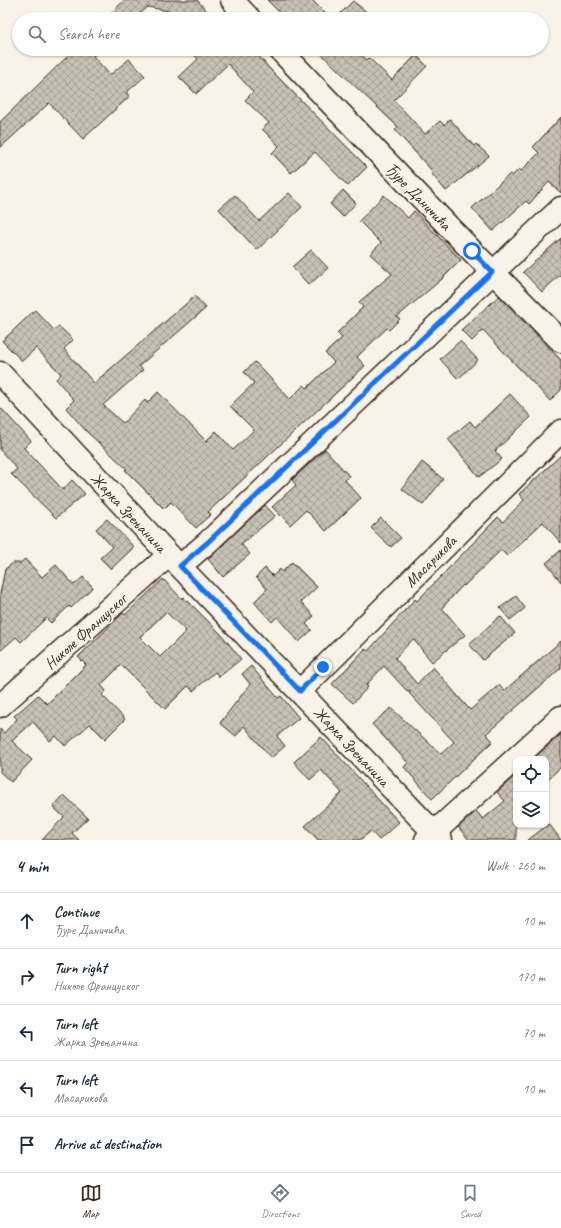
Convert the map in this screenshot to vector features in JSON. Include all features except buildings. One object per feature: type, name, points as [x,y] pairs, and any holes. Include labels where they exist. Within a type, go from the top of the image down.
[{"type":"street","points":[[232,0],[243,12]]},
{"type":"street","name":"Ђуре Даничића","points":[[286,56],[492,272],[561,341]]},
{"type":"street","name":"Николе Француског","points":[[0,706],[174,561],[208,542],[561,208]]},
{"type":"street","name":"Жарка Зрењанина","points":[[0,373],[174,561],[300,691],[434,838]]},
{"type":"street","name":"Масарикова","points":[[300,691],[561,431]]},
{"type":"street","points":[[434,838],[561,717]]},
{"type":"route","points":[[323,667],[300,691],[180,566],[208,542],[492,272],[472,251]]}]
